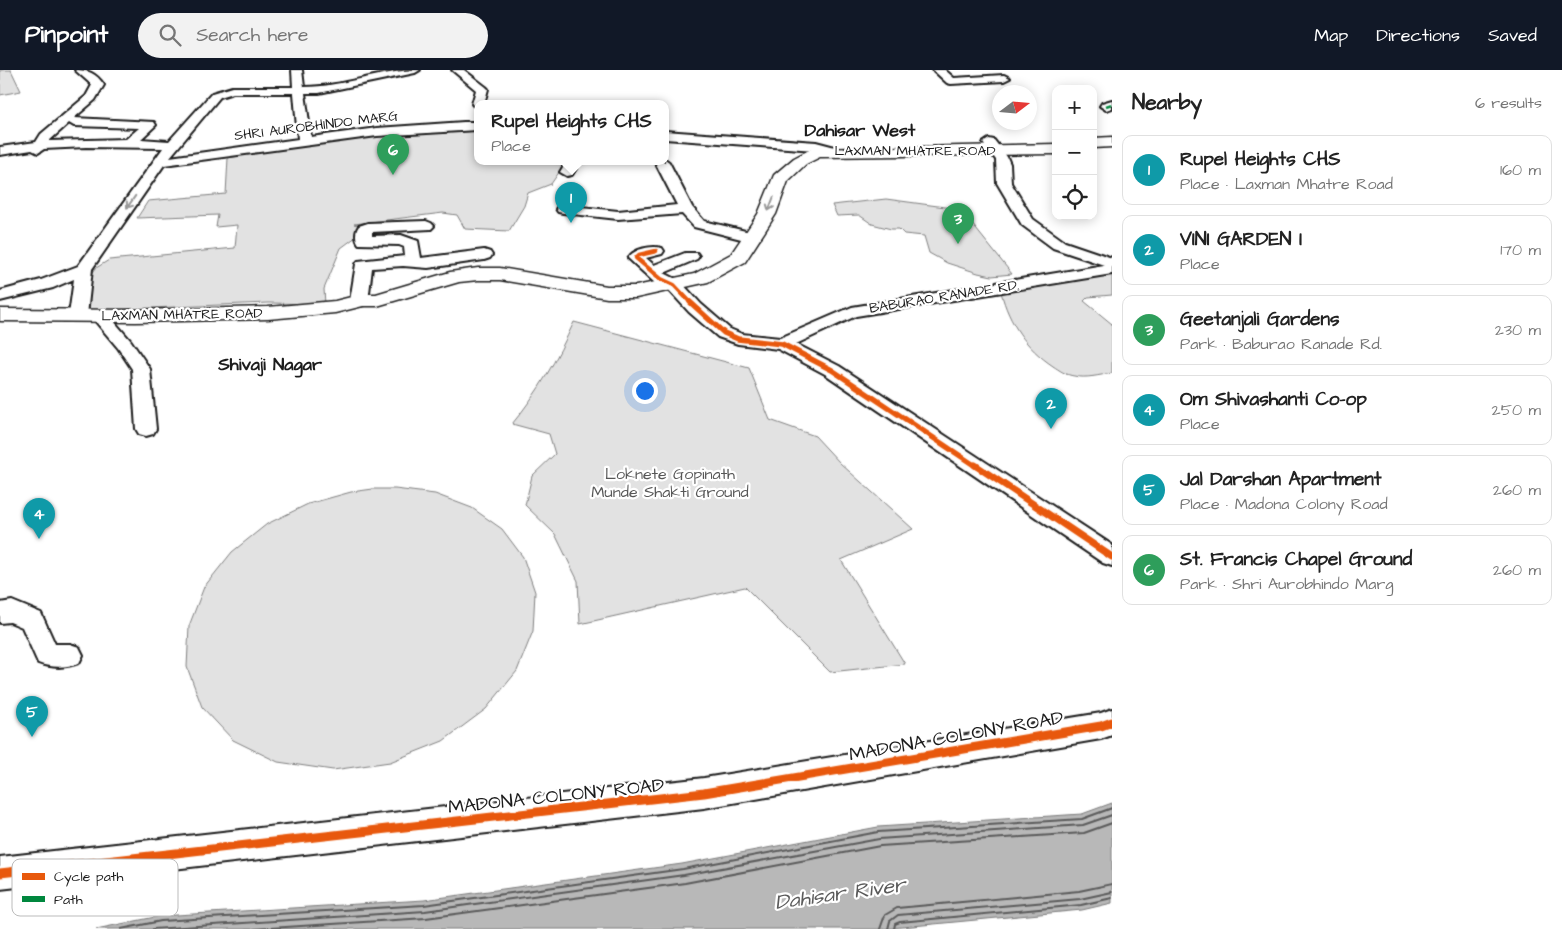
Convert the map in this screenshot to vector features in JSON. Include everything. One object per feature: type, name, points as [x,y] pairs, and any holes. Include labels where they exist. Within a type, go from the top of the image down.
[{"type":"main road","points":[[1097,143],[1112,142]]},
{"type":"main road","name":"LAXMAN MHATRE ROAD","points":[[0,315],[100,316],[268,313],[335,307],[361,300],[377,300],[454,268],[485,264],[500,274],[606,292],[636,292],[662,279],[688,272],[747,236],[748,215],[768,176],[802,154],[852,143],[1052,149]]},
{"type":"main road","name":"LAXMAN MHATRE ROAD","points":[[992,146],[1052,143]]},
{"type":"main road","points":[[1097,149],[1112,148]]},
{"type":"street","points":[[78,115],[98,86],[95,80],[80,70]]},
{"type":"street","points":[[45,146],[78,115],[105,95],[111,85],[108,78],[97,70]]},
{"type":"street","points":[[297,70],[305,142]]},
{"type":"street","points":[[78,315],[84,269],[171,147],[216,95],[222,92],[332,88],[415,70]]},
{"type":"street","points":[[457,70],[482,90],[479,100]]},
{"type":"street","points":[[938,70],[952,81],[1004,78]]},
{"type":"street","points":[[78,115],[143,115]]},
{"type":"street","points":[[78,115],[150,125],[130,142]]},
{"type":"street","name":"SHRI AUROBHINDO MARG","points":[[160,162],[377,132],[474,126]]},
{"type":"street","points":[[669,136],[753,143],[802,154]]},
{"type":"street","points":[[0,151],[45,146],[130,142],[171,147]]},
{"type":"street","points":[[753,143],[802,154]]},
{"type":"street","points":[[0,155],[45,146],[171,147]]},
{"type":"street","points":[[992,146],[1004,165],[1002,176],[1004,183],[1027,222],[1059,245],[1112,263]]},
{"type":"street","points":[[664,165],[686,209],[699,224],[747,236]]},
{"type":"street","points":[[564,209],[618,215],[686,209]]},
{"type":"street","points":[[414,262],[412,244],[402,240],[364,240],[364,229],[426,226]]},
{"type":"street","points":[[656,251],[636,256],[637,261],[662,279],[724,333],[738,339],[782,344],[832,370],[1112,558]]},
{"type":"street","points":[[662,279],[691,256]]},
{"type":"street","points":[[361,300],[364,264],[414,262],[454,268]]},
{"type":"street","points":[[0,296],[47,284],[84,269]]},
{"type":"street","name":"BABURAO RANADE RD.","points":[[782,344],[852,312],[1112,269]]},
{"type":"street","points":[[100,316],[141,369],[146,429]]},
{"type":"street","points":[[0,614],[12,611],[32,620],[47,656],[70,655]]},
{"type":"street","name":"MADONA COLONY ROAD","points":[[123,859],[704,793],[1101,726],[1112,722]]},
{"type":"green space","points":[[0,70],[11,70],[21,91],[0,95]]},
{"type":"green space","points":[[474,129],[474,165],[564,165],[551,184],[528,193],[524,206],[509,231],[465,229],[457,215],[443,213],[354,224],[368,228],[341,248],[324,289],[325,304],[268,303],[79,311],[68,308],[96,268],[109,260],[235,248],[237,225],[216,227],[218,215],[137,218],[148,201],[226,194],[228,158],[344,137]]},
{"type":"green space","points":[[886,199],[960,209],[1012,274],[992,276],[947,263],[929,253],[924,236],[904,234],[899,229],[872,224],[859,215],[837,216],[832,205]]},
{"type":"green space","points":[[1112,272],[1112,295],[1088,297],[1084,301],[1112,324],[1112,373],[1098,376],[1079,377],[1068,375],[1043,359],[1020,334],[1004,303],[1001,292]]},
{"type":"green space","name":"Loknete Gopinath Munde Shakti Ground","points":[[574,322],[749,368],[770,420],[815,436],[840,463],[913,529],[841,560],[905,664],[830,672],[745,587],[580,624],[578,581],[555,534],[525,505],[532,476],[555,454],[549,434],[512,424],[546,375]]},
{"type":"green space","points":[[395,489],[435,494],[472,508],[502,529],[523,557],[535,592],[533,631],[517,671],[486,709],[443,741],[390,762],[333,770],[278,762],[233,740],[202,707],[187,667],[189,626],[204,587],[232,552],[267,524],[308,504],[351,492]]},
{"type":"water","name":"Dahisar River","points":[[1112,803],[1112,903],[1082,910],[881,929],[96,929],[160,916],[424,900],[682,864],[878,827],[1082,814]]},
{"type":"marked path","points":[[1106,106],[1112,104]]},
{"type":"cycle path","points":[[656,251],[639,255],[636,258],[661,279],[674,285],[695,308],[724,333],[738,339],[782,344],[832,370],[1112,557]]},
{"type":"cycle path","points":[[123,859],[704,793],[1101,726],[1112,722]]},
{"type":"cycle path","points":[[0,873],[12,872]]},
{"type":"place","name":"St. Francis Chapel Ground","points":[[393,175]]},
{"type":"place","name":"Rupel Heights CHS","points":[[571,223]]},
{"type":"place","name":"Geetanjali Gardens","points":[[958,244]]},
{"type":"place","name":"VINI GARDEN I","points":[[1051,429]]},
{"type":"place","name":"Om Shivashanti Co-op","points":[[39,539]]},
{"type":"place","name":"Jal Darshan Apartment","points":[[32,737]]},
{"type":"district","name":"Dahisar West","points":[[860,130]]},
{"type":"district","name":"Shivaji Nagar","points":[[270,364]]}]
